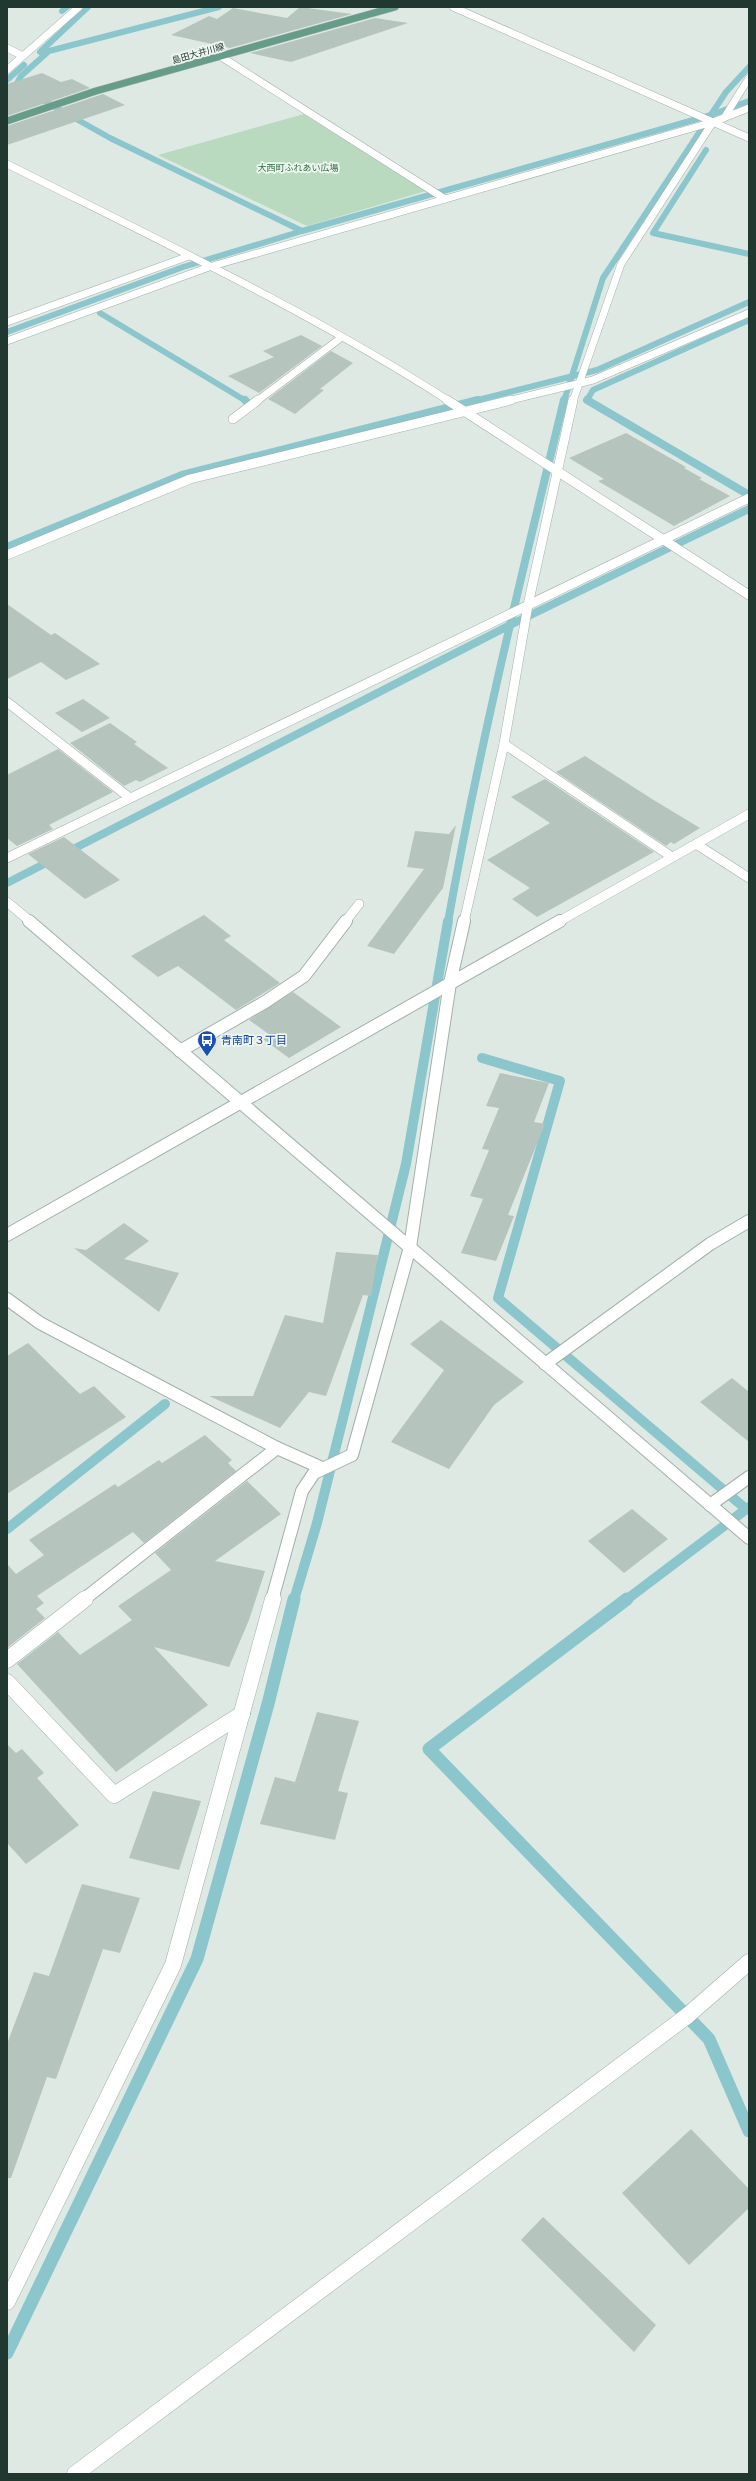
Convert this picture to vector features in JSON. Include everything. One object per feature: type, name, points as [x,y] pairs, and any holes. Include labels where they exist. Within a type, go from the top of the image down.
[{"type":"main road","name":"島田大井川線","points":[[7,121],[96,91],[395,7]]},
{"type":"street","points":[[7,70],[79,7]]},
{"type":"street","points":[[453,7],[749,138]]},
{"type":"street","points":[[7,48],[23,56]]},
{"type":"street","points":[[220,56],[445,199]]},
{"type":"street","points":[[724,118],[749,78]]},
{"type":"street","points":[[7,341],[209,267],[713,122],[749,108]]},
{"type":"street","points":[[7,2302],[173,1965],[302,1491],[314,1473],[352,1455],[410,1247],[450,983],[504,744],[528,605],[556,470],[577,384],[621,264],[713,122]]},
{"type":"street","points":[[7,164],[189,256],[382,358],[749,595]]},
{"type":"street","points":[[7,322],[189,256]]},
{"type":"street","points":[[7,555],[190,479],[593,380],[749,313]]},
{"type":"street","points":[[232,419],[342,337]]},
{"type":"street","points":[[7,858],[749,498]]},
{"type":"street","points":[[7,702],[130,798]]},
{"type":"street","points":[[504,744],[672,858]]},
{"type":"street","points":[[7,1235],[749,814]]},
{"type":"street","points":[[696,844],[749,878]]},
{"type":"street","points":[[7,902],[749,1538]]},
{"type":"street","points":[[180,1051],[265,1002],[304,976],[359,904]]},
{"type":"street","points":[[545,1364],[710,1244],[749,1221]]},
{"type":"street","points":[[7,1299],[40,1323],[277,1448],[322,1468]]},
{"type":"street","points":[[7,1660],[277,1448]]},
{"type":"street","points":[[710,1505],[749,1477]]},
{"type":"street","points":[[7,1682],[114,1795],[242,1714]]},
{"type":"street","points":[[75,2474],[687,2016],[749,1962]]},
{"type":"green space","name":"大西町ふれあい広場","points":[[304,114],[426,191],[307,226],[158,155]]},
{"type":"building","points":[[300,7],[352,14],[230,48],[171,35],[209,16],[217,19],[233,8],[287,18]]},
{"type":"building","points":[[375,18],[408,23],[291,62],[250,53]]},
{"type":"building","points":[[42,73],[61,82],[72,79],[90,88],[7,116],[7,84]]},
{"type":"building","points":[[103,94],[125,105],[7,145],[7,126]]},
{"type":"building","points":[[301,335],[322,346],[259,393],[228,376],[274,357],[263,351]]},
{"type":"building","points":[[331,351],[353,363],[320,389],[324,390],[295,414],[268,399]]},
{"type":"building","points":[[626,433],[686,467],[684,468],[702,478],[699,479],[730,496],[674,526],[598,481],[604,479],[569,458]]},
{"type":"building","points":[[7,604],[51,635],[55,633],[100,664],[66,680],[41,662],[7,679]]},
{"type":"building","points":[[83,699],[110,718],[82,732],[55,713]]},
{"type":"building","points":[[110,723],[137,742],[134,744],[168,768],[140,782],[136,780],[124,786],[70,743]]},
{"type":"building","points":[[58,749],[113,792],[49,825],[53,829],[17,846],[7,838],[7,775]]},
{"type":"building","points":[[585,756],[700,828],[674,844],[671,842],[666,846],[556,772]]},
{"type":"building","points":[[545,779],[654,852],[537,917],[512,899],[530,888],[487,860],[550,823],[511,797]]},
{"type":"building","points":[[456,825],[443,888],[394,954],[367,946],[424,869],[407,867],[415,831],[449,834]]},
{"type":"building","points":[[64,837],[120,880],[85,899],[28,854]]},
{"type":"building","points":[[204,915],[231,936],[224,940],[280,983],[236,1010],[178,966],[158,977],[131,956]]},
{"type":"building","points":[[293,992],[341,1027],[289,1058],[263,1039],[270,1035],[249,1020]]},
{"type":"building","points":[[500,1073],[549,1083],[534,1122],[545,1124],[508,1215],[514,1216],[496,1261],[461,1253],[483,1199],[470,1196],[489,1150],[482,1149],[499,1108],[486,1106]]},
{"type":"building","points":[[124,1223],[149,1241],[124,1259],[179,1273],[159,1312],[74,1248],[86,1250]]},
{"type":"building","points":[[336,1252],[378,1255],[371,1296],[363,1295],[326,1396],[309,1392],[280,1428],[209,1396],[253,1396],[285,1315],[323,1323]]},
{"type":"building","points":[[441,1320],[524,1382],[494,1405],[449,1469],[391,1442],[444,1370],[410,1344]]},
{"type":"building","points":[[28,1343],[80,1394],[94,1386],[126,1417],[7,1494],[7,1356]]},
{"type":"building","points":[[732,1378],[749,1392],[749,1442],[700,1402]]},
{"type":"building","points":[[205,1435],[232,1460],[228,1463],[236,1471],[144,1543],[133,1532],[37,1596],[44,1603],[36,1609],[45,1618],[7,1648],[7,1564],[16,1574],[44,1555],[29,1540],[115,1484],[118,1487],[159,1460],[162,1463]]},
{"type":"building","points":[[247,1481],[281,1514],[215,1561],[265,1571],[249,1620],[229,1667],[154,1647],[208,1705],[116,1772],[17,1664],[58,1632],[80,1655],[132,1620],[118,1606],[171,1570],[155,1553]]},
{"type":"building","points":[[632,1509],[668,1539],[624,1573],[588,1541]]},
{"type":"building","points":[[317,1712],[359,1721],[338,1791],[348,1793],[335,1840],[260,1824],[275,1777],[295,1782]]},
{"type":"building","points":[[7,1744],[16,1753],[22,1749],[44,1773],[37,1778],[79,1825],[26,1864],[7,1843]]},
{"type":"building","points":[[153,1791],[201,1801],[179,1870],[129,1858]]},
{"type":"building","points":[[82,1884],[140,1898],[120,1953],[103,1949],[56,2079],[47,2077],[11,2178],[7,2178],[7,2044],[34,1972],[49,1976]]},
{"type":"building","points":[[691,2129],[749,2189],[749,2208],[689,2265],[622,2193]]},
{"type":"building","points":[[543,2217],[656,2325],[634,2352],[521,2240]]},
{"type":"waterway","points":[[62,11],[67,7]]},
{"type":"waterway","points":[[40,52],[88,7]]},
{"type":"waterway","points":[[219,7],[49,51],[21,76],[16,85],[110,138],[302,231]]},
{"type":"waterway","points":[[7,80],[24,65]]},
{"type":"waterway","points":[[711,115],[726,92],[749,67]]},
{"type":"waterway","points":[[711,115],[749,101]]},
{"type":"waterway","points":[[302,231],[711,115]]},
{"type":"waterway","points":[[572,376],[603,278],[711,115]]},
{"type":"waterway","points":[[706,150],[653,233],[749,254]]},
{"type":"waterway","points":[[7,332],[183,267],[302,231]]},
{"type":"waterway","points":[[572,376],[597,370],[749,302]]},
{"type":"waterway","points":[[100,313],[246,401],[245,400]]},
{"type":"waterway","points":[[587,400],[593,390],[749,320]]},
{"type":"waterway","points":[[474,401],[572,376]]},
{"type":"waterway","points":[[564,401],[572,376]]},
{"type":"waterway","points":[[7,547],[182,475],[478,400]]},
{"type":"waterway","points":[[510,625],[564,400]]},
{"type":"waterway","points":[[587,400],[749,495]]},
{"type":"waterway","points":[[510,625],[749,509]]},
{"type":"waterway","points":[[7,883],[510,625]]},
{"type":"waterway","points":[[448,922],[473,791],[510,625]]},
{"type":"waterway","points":[[294,1600],[317,1523],[406,1164],[448,921]]},
{"type":"waterway","points":[[482,1058],[560,1081],[498,1298],[746,1509]]},
{"type":"waterway","points":[[7,1529],[165,1404]]},
{"type":"waterway","points":[[626,1600],[749,1507]]},
{"type":"waterway","points":[[7,2353],[197,1959],[268,1704],[294,1599]]},
{"type":"waterway","points":[[627,1599],[429,1749],[709,2039],[749,2131]]},
{"type":"place","name":"青南町３丁目","points":[[207,1057]]}]
